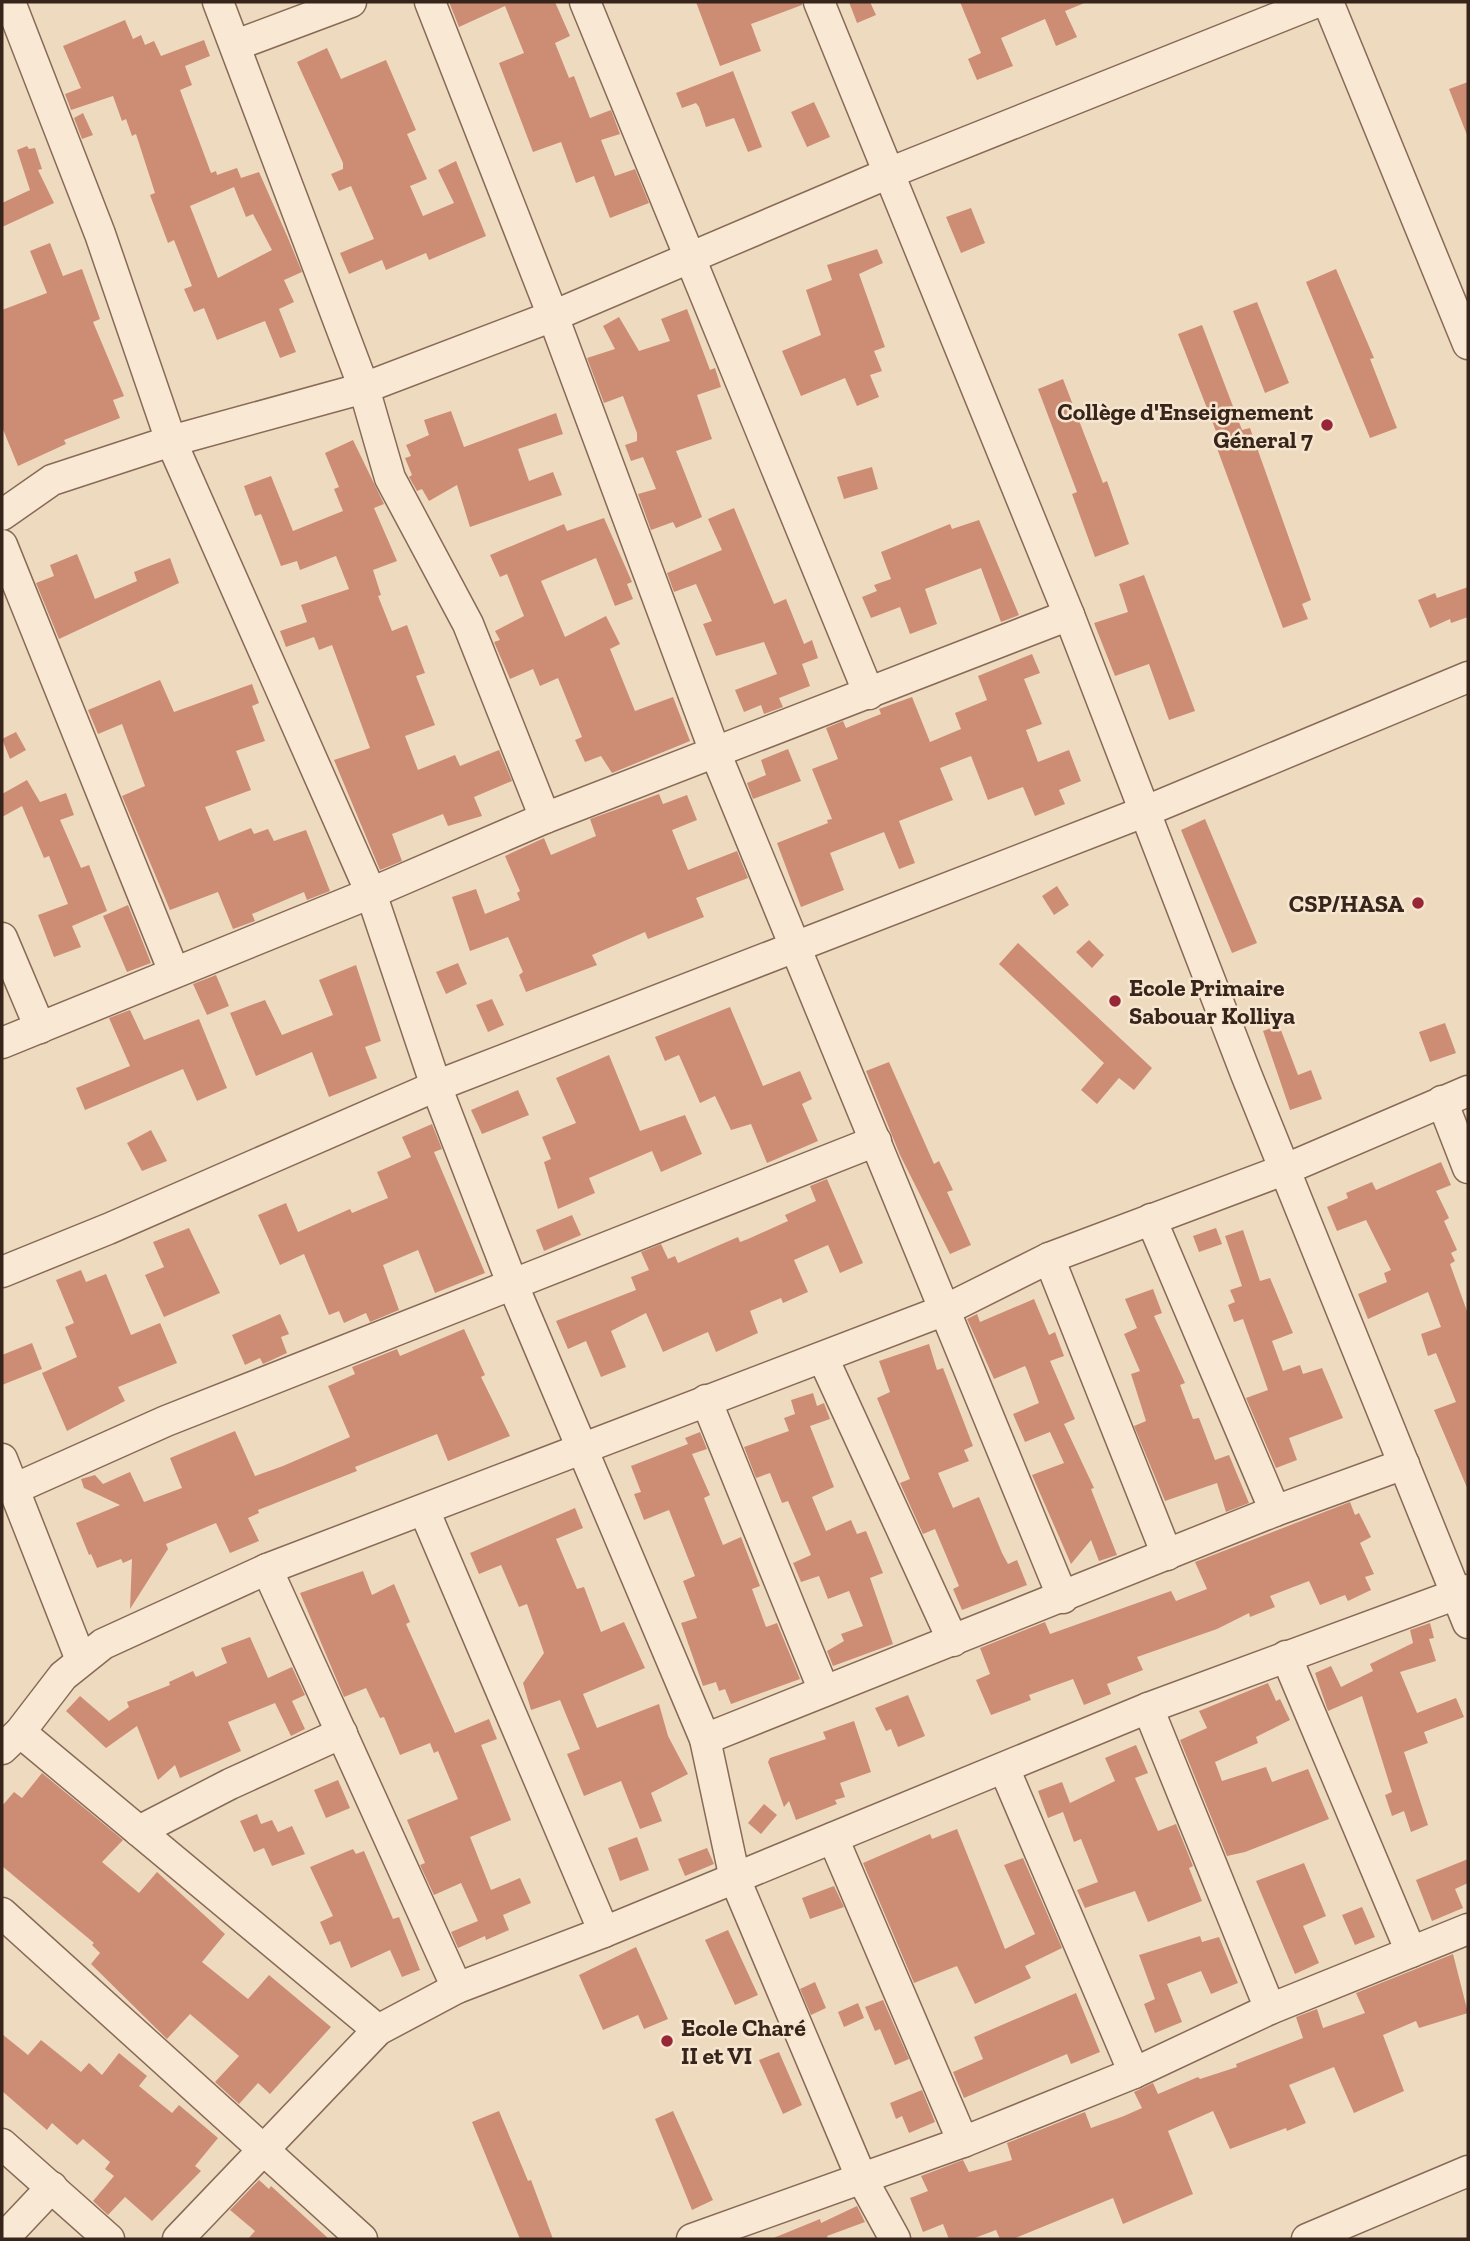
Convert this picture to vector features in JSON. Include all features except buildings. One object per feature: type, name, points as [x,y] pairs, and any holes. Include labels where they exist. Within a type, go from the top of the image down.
[{"type":"street","points":[[10,2],[100,233],[171,442],[371,893],[436,1086],[512,1283],[705,1739],[735,1879],[861,2177],[895,2239]]},
{"type":"street","points":[[218,2],[364,388],[390,478],[468,624],[545,818]]},
{"type":"street","points":[[236,46],[318,8],[351,2]]},
{"type":"street","points":[[430,2],[553,316],[715,752],[1063,1598]]},
{"type":"street","points":[[585,2],[869,694]]},
{"type":"street","points":[[819,2],[1069,615],[1246,1074],[1404,1464],[1463,1593],[1468,1623]]},
{"type":"street","points":[[2,515],[52,480],[171,442],[364,388],[553,316],[890,173],[1317,2]]},
{"type":"street","points":[[1328,2],[1468,344]]},
{"type":"street","points":[[2,545],[174,972]]},
{"type":"street","points":[[2,1043],[371,893],[545,818],[1069,615]]},
{"type":"street","points":[[2,1272],[108,1229],[436,1086],[1146,811],[1468,677]]},
{"type":"street","points":[[2,938],[40,1028]]},
{"type":"street","points":[[379,2030],[139,1831],[11,1741],[63,1676],[81,1660],[103,1644],[267,1569],[945,1310],[1049,1258],[1286,1168],[1455,1096],[1468,1168]]},
{"type":"street","points":[[14,1489],[166,1421],[876,1142]]},
{"type":"street","points":[[1151,1219],[1275,1511]]},
{"type":"street","points":[[1049,1258],[1167,1555]]},
{"type":"street","points":[[823,1358],[953,1641]]},
{"type":"street","points":[[706,1400],[824,1691]]},
{"type":"street","points":[[2,1459],[81,1660]]},
{"type":"street","points":[[705,1739],[1275,1511],[1404,1464]]},
{"type":"street","points":[[424,1510],[604,1932]]},
{"type":"street","points":[[267,1569],[457,1988]]},
{"type":"street","points":[[178,2239],[379,2030],[457,1988],[735,1879],[1149,1708],[1463,1593]]},
{"type":"street","points":[[1286,1656],[1411,1952]]},
{"type":"street","points":[[1149,1708],[1270,2009]]},
{"type":"street","points":[[139,1831],[230,1784],[342,1733]]},
{"type":"street","points":[[1004,1768],[1134,2073]]},
{"type":"street","points":[[833,1838],[963,2142]]},
{"type":"street","points":[[2,1913],[362,2239]]},
{"type":"street","points":[[692,2239],[963,2142],[1134,2073],[1270,2009],[1468,1929]]},
{"type":"street","points":[[2,2144],[109,2239]]},
{"type":"street","points":[[1307,2239],[1468,2171]]},
{"type":"street","points":[[3,2239],[52,2187]]},
{"type":"place","name":"Collège d'Enseignement Géneral 7","points":[[1327,425]]},
{"type":"place","name":"CSP/HASA","points":[[1418,903]]},
{"type":"place","name":"Ecole Primaire Sabouar Kolliya","points":[[1115,1001]]},
{"type":"place","name":"Ecole Charé II et VI","points":[[667,2041]]}]
